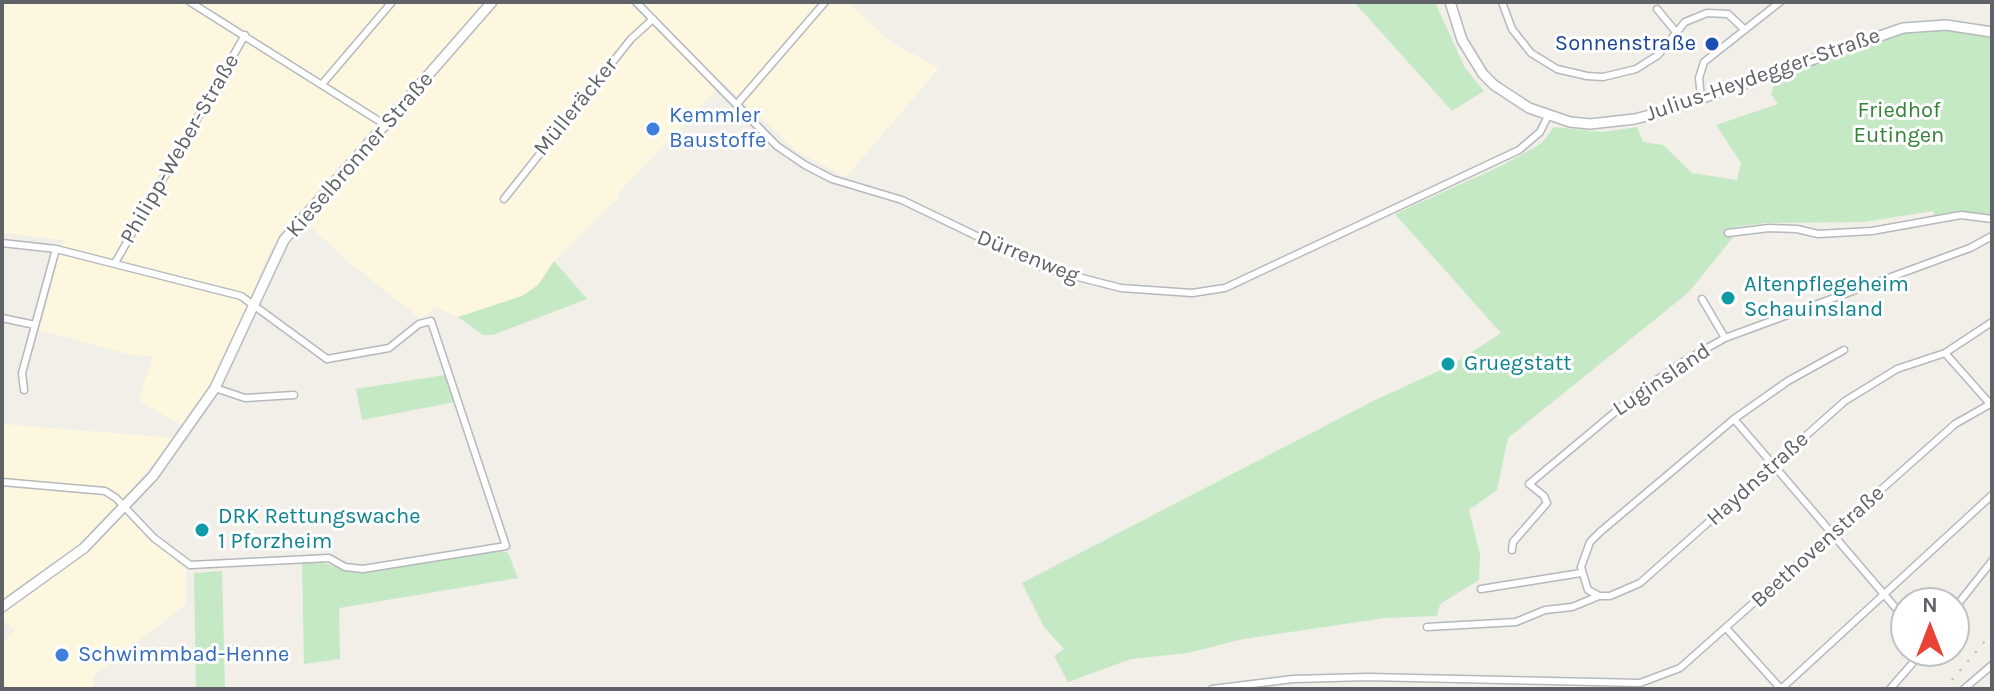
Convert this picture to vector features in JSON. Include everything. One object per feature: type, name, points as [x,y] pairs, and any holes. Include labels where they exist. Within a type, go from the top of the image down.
[{"type":"street","points":[[190,2],[387,126]]},
{"type":"street","points":[[323,83],[392,2]]},
{"type":"street","name":"Kieselbronner Straße","points":[[2,607],[56,571],[125,508],[174,449],[215,388],[284,240],[387,126],[492,2]]},
{"type":"street","name":"Dürrenweg","points":[[636,2],[777,146],[832,179],[902,200],[1043,268],[1121,288],[1192,293],[1225,288],[1519,150],[1540,132],[1548,116]]},
{"type":"street","points":[[737,104],[825,2]]},
{"type":"street","name":"Julius-Heydegger-Straße","points":[[1450,2],[1462,40],[1483,74],[1509,97],[1548,116],[1570,122],[1612,123],[1668,110],[1903,28],[1946,25],[1992,32]]},
{"type":"street","points":[[1502,2],[1512,29],[1531,53],[1557,69],[1587,76],[1603,77],[1636,69],[1658,55],[1676,32],[1696,16],[1718,12],[1739,21],[1745,30]]},
{"type":"street","points":[[1701,98],[1699,78],[1704,62],[1780,2]]},
{"type":"street","points":[[1657,9],[1676,32]]},
{"type":"street","name":"Mülleräcker","points":[[504,199],[631,39],[653,19]]},
{"type":"street","name":"Philipp-Weber-Straße","points":[[115,263],[245,35]]},
{"type":"street","points":[[1728,233],[1769,228],[1797,229],[1818,234],[1872,231],[1961,215],[1992,219]]},
{"type":"street","name":"Luginsland","points":[[1512,550],[1513,542],[1547,503],[1544,496],[1529,484],[1639,392],[1725,338],[1970,248],[1992,236]]},
{"type":"street","points":[[2,243],[56,249],[241,296],[327,359],[389,348],[419,324],[431,321],[506,546],[363,569],[345,567],[329,558],[190,565],[154,538],[105,491],[2,482]]},
{"type":"street","points":[[24,390],[22,373],[56,249]]},
{"type":"street","points":[[1702,299],[1725,338]]},
{"type":"street","points":[[2,318],[35,325]]},
{"type":"street","name":"Haydnstraße","points":[[1427,627],[1516,622],[1545,610],[1572,607],[1599,596],[1610,596],[1640,583],[1845,401],[1897,369],[1945,353],[1992,322]]},
{"type":"street","points":[[1599,596],[1588,590],[1581,573],[1590,542],[1734,419],[1788,381],[1844,350]]},
{"type":"street","points":[[1945,353],[1991,405]]},
{"type":"street","points":[[215,388],[245,398],[294,395]]},
{"type":"street","name":"Beethovenstraße","points":[[1642,686],[1693,660],[1955,424],[1991,405]]},
{"type":"street","points":[[1734,419],[1890,602]]},
{"type":"street","points":[[1727,629],[1781,689],[1992,495]]},
{"type":"street","points":[[1970,589],[1992,561]]},
{"type":"street","points":[[1481,589],[1581,573]]},
{"type":"street","points":[[1964,689],[1992,665]]},
{"type":"street","points":[[1890,689],[1909,667]]},
{"type":"street","points":[[1393,678],[1393,689]]},
{"type":"street","points":[[1212,689],[1293,679],[1393,678],[1642,686]]},
{"type":"shaded area","points":[[2,2],[848,2],[892,43],[939,68],[846,177],[798,152],[723,83],[618,193],[620,196],[554,261],[538,286],[522,296],[458,317],[436,307],[421,319],[349,262],[298,215],[282,231],[265,261],[235,338],[210,389],[185,427],[138,400],[153,356],[131,355],[40,330],[63,240],[2,233]]},
{"type":"shaded area","points":[[2,424],[175,438],[117,507],[186,570],[186,604],[93,676],[93,689],[2,689],[2,645],[15,630],[2,619]]},
{"type":"green space","points":[[1354,2],[1435,2],[1465,68],[1484,91],[1452,111]]},
{"type":"green space","name":"Friedhof Eutingen","points":[[1923,26],[1992,32],[1992,219],[1969,215],[1935,219],[1933,211],[1863,222],[1765,223],[1734,227],[1734,236],[1689,292],[1508,438],[1497,490],[1469,510],[1480,554],[1479,580],[1440,604],[1437,616],[1385,618],[1243,639],[1188,653],[1131,659],[1068,682],[1054,656],[1064,649],[1044,627],[1022,583],[1375,400],[1452,365],[1501,333],[1395,214],[1503,165],[1542,143],[1554,127],[1603,132],[1637,127],[1643,142],[1663,145],[1692,173],[1737,180],[1741,163],[1716,125],[1778,104],[1771,94],[1779,69]]},
{"type":"green space","points":[[554,261],[587,299],[493,335],[483,335],[458,317],[522,296],[538,285]]},
{"type":"green space","points":[[445,375],[455,402],[362,420],[356,389]]},
{"type":"green space","points":[[495,549],[508,553],[518,578],[339,608],[340,659],[304,664],[302,562],[320,562],[343,569]]},
{"type":"green space","points":[[222,571],[225,689],[196,689],[194,573]]},
{"type":"railway","points":[[1944,689],[1992,633]]},
{"type":"place","name":"Sonnenstraße","points":[[1712,44]]},
{"type":"place","name":"Kemmler Baustoffe","points":[[653,129]]},
{"type":"place","name":"Altenpflegeheim Schauinsland","points":[[1728,298]]},
{"type":"place","name":"Gruegstatt","points":[[1448,364]]},
{"type":"place","name":"DRK Rettungswache 1 Pforzheim","points":[[202,530]]},
{"type":"place","name":"Schwimmbad-Henne","points":[[62,655]]}]
